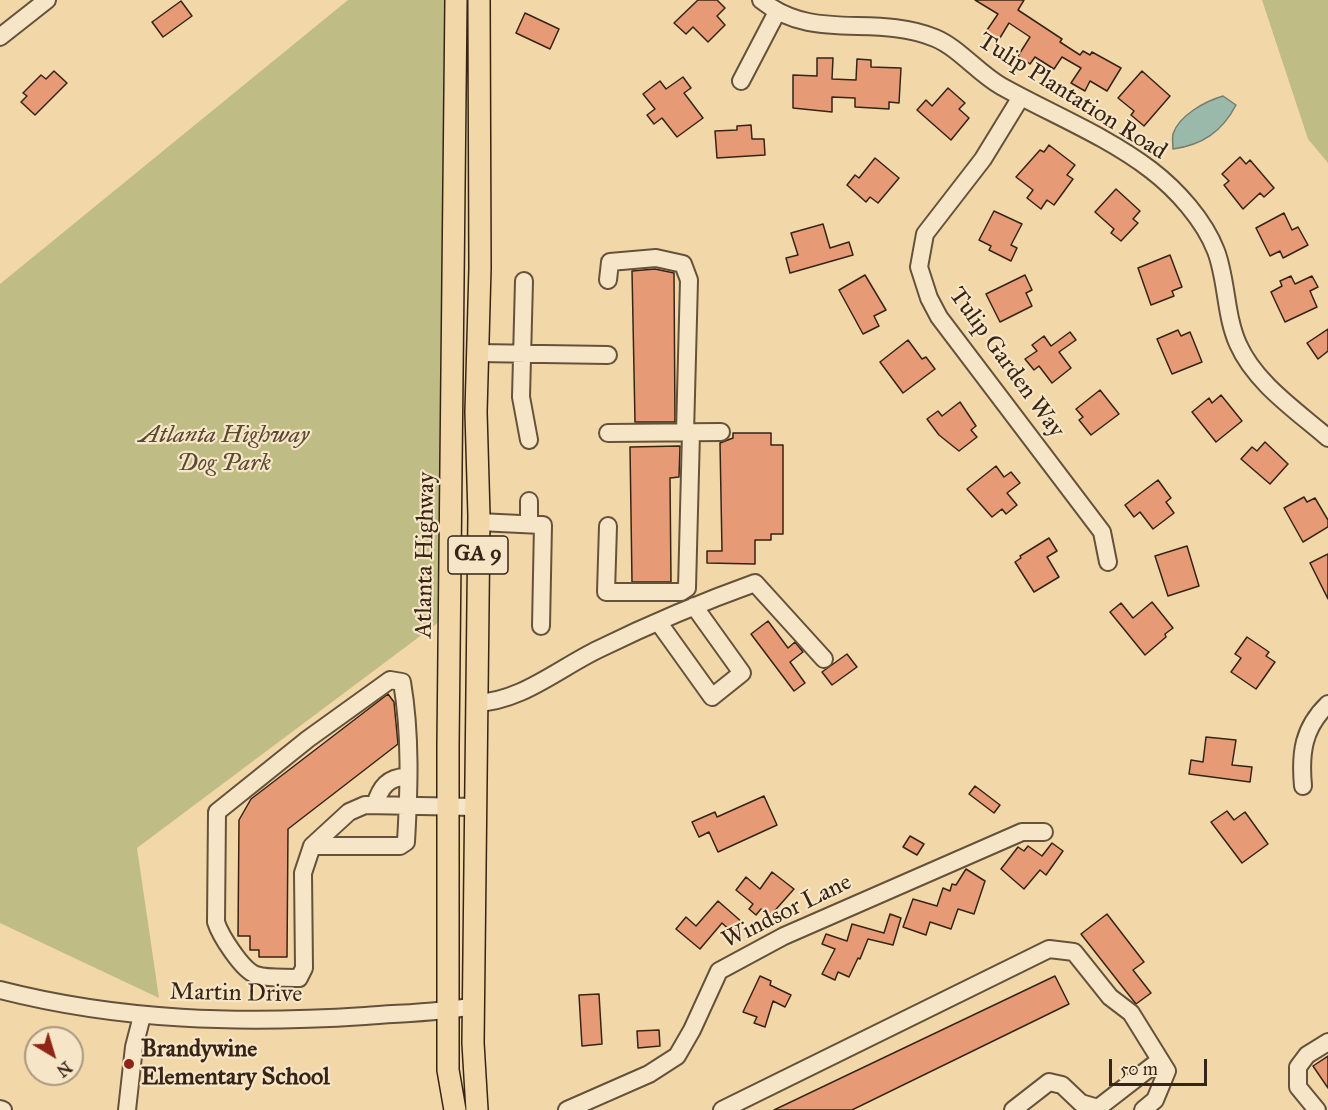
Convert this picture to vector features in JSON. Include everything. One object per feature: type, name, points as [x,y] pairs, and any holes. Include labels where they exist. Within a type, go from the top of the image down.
[{"type":"main road","name":"Atlanta Highway","points":[[455,1110],[448,1070],[448,807],[456,0]]},
{"type":"main road","name":"Atlanta Highway","points":[[477,1110],[474,1006],[474,807],[478,522],[479,0]]},
{"type":"street","points":[[0,37],[47,0]]},
{"type":"street","name":"Tulip Plantation Road","points":[[761,0],[777,12],[815,25],[890,26],[936,39],[999,85],[1116,146],[1153,171],[1182,198],[1216,251],[1238,343],[1255,372],[1328,438]]},
{"type":"street","points":[[741,81],[777,12]]},
{"type":"street","name":"Tulip Garden Way","points":[[1021,97],[983,159],[925,234],[919,267],[929,298],[939,317],[1102,532],[1108,562]]},
{"type":"street","points":[[608,280],[610,262],[656,258],[683,264],[689,280],[687,588],[681,592],[606,592],[608,526]]},
{"type":"street","points":[[524,281],[521,398],[529,440]]},
{"type":"street","points":[[478,353],[608,354]]},
{"type":"street","points":[[608,433],[721,432]]},
{"type":"street","points":[[529,501],[538,525],[541,626]]},
{"type":"street","points":[[478,522],[538,525]]},
{"type":"street","points":[[475,703],[510,697],[599,649],[694,606],[755,583],[824,659]]},
{"type":"street","points":[[659,623],[712,697],[742,673],[694,606]]},
{"type":"street","points":[[312,846],[404,844],[406,842],[408,806],[408,715],[402,682],[390,680],[299,746],[217,812],[216,922],[219,931],[244,966],[255,975],[299,978],[304,968],[303,873],[312,846],[349,812],[365,805],[375,805],[408,806],[448,807],[474,807]]},
{"type":"street","points":[[1303,786],[1301,758],[1305,735],[1319,713],[1328,704]]},
{"type":"street","points":[[375,805],[380,789],[397,777],[408,777]]},
{"type":"street","name":"Windsor Lane","points":[[567,1110],[649,1074],[677,1056],[692,1030],[719,971],[784,936],[1022,832],[1044,831]]},
{"type":"street","points":[[722,1110],[1049,949],[1074,952],[1110,997],[1131,1013],[1167,1071],[1155,1100],[1143,1110]]},
{"type":"street","name":"Martin Drive","points":[[0,990],[66,1005],[142,1016],[263,1022],[449,1011],[474,1006]]},
{"type":"street","points":[[127,1110],[135,1047],[142,1016]]},
{"type":"street","points":[[1317,1110],[1298,1087],[1298,1066],[1307,1055],[1328,1042]]},
{"type":"street","points":[[1013,1110],[1049,1082],[1062,1085],[1081,1103],[1098,1108],[1160,1060]]},
{"type":"green space","name":"Atlanta Highway Dog Park","points":[[348,0],[451,0],[447,616],[137,848],[159,998],[0,923],[0,284]]},
{"type":"green space","points":[[1262,0],[1328,0],[1328,163],[1308,139]]},
{"type":"shaded area","points":[[1223,96],[1236,105],[1218,130],[1193,144],[1173,149],[1173,134],[1181,121],[1201,105]]},
{"type":"building","points":[[698,0],[717,0],[725,8],[717,16],[725,25],[708,42],[693,27],[686,34],[674,23]]},
{"type":"building","points":[[975,0],[1024,0],[1018,10],[1062,39],[1060,42],[1080,55],[1083,51],[1090,55],[1092,52],[1121,68],[1107,91],[1090,81],[1085,91],[1071,83],[1081,68],[1062,57],[1054,69],[1035,57],[1030,64],[1018,56],[1030,37],[1009,23],[998,41],[985,33],[998,14]]},
{"type":"building","points":[[181,1],[192,16],[163,37],[152,22]]},
{"type":"building","points":[[525,13],[559,29],[550,49],[516,33]]},
{"type":"building","points":[[817,58],[833,58],[832,79],[856,80],[857,59],[871,60],[871,67],[901,68],[899,103],[889,102],[889,109],[855,107],[855,98],[832,97],[832,112],[793,108],[793,75],[817,76]]},
{"type":"building","points":[[54,71],[67,83],[35,115],[21,102],[27,96],[23,93],[41,75],[46,79]]},
{"type":"building","points":[[1142,71],[1170,96],[1144,126],[1131,115],[1134,111],[1118,98]]},
{"type":"building","points":[[683,77],[691,88],[684,93],[703,118],[677,137],[662,118],[654,124],[647,115],[655,109],[643,94],[660,81],[666,89]]},
{"type":"building","points":[[948,88],[965,103],[959,109],[969,118],[951,140],[917,110],[926,100],[932,106]]},
{"type":"building","points":[[751,125],[752,139],[764,139],[765,155],[717,158],[715,131],[737,130],[737,126]]},
{"type":"building","points":[[1049,145],[1075,165],[1067,175],[1073,179],[1054,205],[1047,200],[1041,209],[1027,198],[1033,190],[1016,177],[1040,150],[1044,152]]},
{"type":"building","points":[[1240,157],[1246,164],[1250,160],[1274,188],[1264,197],[1260,193],[1243,209],[1224,185],[1229,181],[1222,174]]},
{"type":"building","points":[[875,158],[899,178],[878,203],[870,197],[866,202],[847,185],[855,175],[859,178]]},
{"type":"building","points":[[1116,189],[1140,211],[1133,219],[1138,223],[1121,241],[1111,233],[1114,229],[1095,212]]},
{"type":"building","points":[[994,211],[1022,224],[1011,245],[1017,248],[1011,261],[989,250],[991,246],[979,240]]},
{"type":"building","points":[[1284,213],[1292,230],[1298,227],[1308,245],[1283,258],[1280,251],[1270,256],[1256,228]]},
{"type":"building","points":[[823,224],[830,248],[849,242],[853,255],[790,273],[786,258],[798,255],[791,233]]},
{"type":"building","points":[[1170,255],[1182,287],[1172,291],[1174,296],[1151,305],[1138,268]]},
{"type":"building","points":[[655,269],[674,273],[675,422],[635,422],[632,271]]},
{"type":"building","points":[[865,275],[886,310],[874,316],[879,326],[863,334],[839,290]]},
{"type":"building","points":[[1025,275],[1032,290],[1026,293],[1032,306],[1000,322],[986,294]]},
{"type":"building","points":[[1291,276],[1295,284],[1312,276],[1318,287],[1310,291],[1317,307],[1285,322],[1271,292],[1282,286],[1280,281]]},
{"type":"building","points":[[1328,329],[1328,351],[1318,359],[1307,343]]},
{"type":"building","points":[[1178,330],[1181,336],[1190,332],[1202,362],[1172,374],[1157,339]]},
{"type":"building","points":[[1070,332],[1076,340],[1059,352],[1071,368],[1052,383],[1039,366],[1034,370],[1025,359],[1037,351],[1032,345],[1044,336],[1051,346]]},
{"type":"building","points":[[908,340],[922,359],[926,357],[935,369],[903,393],[880,362]]},
{"type":"building","points":[[1100,390],[1119,414],[1091,435],[1079,420],[1083,417],[1076,409]]},
{"type":"building","points":[[1221,395],[1242,421],[1216,442],[1192,412],[1209,398],[1212,403]]},
{"type":"building","points":[[960,402],[976,426],[971,430],[977,437],[959,451],[939,435],[927,419],[938,411],[942,416]]},
{"type":"building","points":[[733,433],[771,433],[771,445],[783,445],[783,534],[771,534],[771,540],[755,540],[755,564],[707,563],[707,551],[722,551],[720,443],[733,438]]},
{"type":"building","points":[[1265,442],[1288,464],[1270,484],[1241,459],[1252,447],[1257,451]]},
{"type":"building","points":[[680,446],[679,477],[670,478],[671,582],[632,582],[630,447]]},
{"type":"building","points":[[996,466],[1004,477],[1011,472],[1020,483],[1007,493],[1017,505],[1006,514],[1002,509],[992,517],[967,489]]},
{"type":"building","points":[[1158,480],[1171,498],[1166,502],[1174,513],[1153,529],[1140,512],[1134,517],[1125,505]]},
{"type":"building","points":[[1304,497],[1307,502],[1315,498],[1328,520],[1328,527],[1303,542],[1284,508]]},
{"type":"building","points":[[1049,538],[1057,551],[1047,557],[1059,577],[1034,592],[1015,562],[1021,558],[1020,556]]},
{"type":"building","points":[[1187,546],[1199,586],[1168,596],[1155,556]]},
{"type":"building","points":[[1328,554],[1328,599],[1310,563]]},
{"type":"building","points":[[1152,602],[1173,628],[1145,655],[1110,612],[1121,603],[1133,618]]},
{"type":"building","points":[[768,621],[788,648],[795,642],[803,652],[790,662],[805,683],[794,691],[751,634]]},
{"type":"building","points":[[1247,637],[1269,652],[1266,656],[1275,662],[1256,689],[1231,672],[1241,658],[1235,654]]},
{"type":"building","points":[[847,654],[857,667],[832,685],[822,672]]},
{"type":"building","points":[[388,694],[394,702],[398,744],[288,829],[287,957],[259,957],[259,950],[250,950],[250,936],[238,936],[239,820],[251,799]]},
{"type":"building","points":[[1206,737],[1236,740],[1232,765],[1252,767],[1250,782],[1189,774],[1191,760],[1203,762]]},
{"type":"building","points":[[975,786],[1000,805],[994,813],[969,794]]},
{"type":"building","points":[[764,796],[777,825],[718,852],[709,832],[699,837],[692,822],[715,812],[717,817]]},
{"type":"building","points":[[1227,811],[1234,820],[1245,812],[1268,844],[1242,863],[1211,822]]},
{"type":"building","points":[[910,836],[924,844],[917,855],[903,847]]},
{"type":"building","points":[[1052,843],[1063,851],[1046,875],[1040,870],[1024,889],[1001,869],[1018,847],[1024,851],[1028,846],[1042,856]]},
{"type":"building","points":[[966,869],[985,881],[974,914],[958,909],[951,929],[930,922],[926,935],[903,927],[913,899],[937,906],[943,888],[950,891],[952,884],[956,885]]},
{"type":"building","points":[[772,872],[794,889],[770,916],[761,909],[756,915],[749,909],[753,904],[736,890],[746,877],[760,889]]},
{"type":"building","points":[[718,901],[743,923],[734,934],[722,923],[700,949],[676,929],[686,917],[696,926]]},
{"type":"building","points":[[890,914],[901,918],[893,945],[868,939],[849,977],[838,972],[835,980],[822,974],[835,949],[822,944],[826,934],[847,941],[852,924],[884,933]]},
{"type":"building","points":[[1107,914],[1144,962],[1133,970],[1151,993],[1136,1004],[1081,934]]},
{"type":"building","points":[[760,976],[771,981],[770,985],[791,995],[785,1007],[773,1001],[765,1027],[754,1023],[757,1017],[743,1012]]},
{"type":"building","points":[[1055,976],[1069,1004],[852,1110],[774,1110]]},
{"type":"building","points":[[599,994],[602,1044],[582,1046],[579,995]]},
{"type":"building","points":[[659,1030],[660,1046],[638,1048],[637,1031]]},
{"type":"building","points":[[1328,1056],[1328,1088],[1313,1066]]},
{"type":"place","name":"Brandywine Elementary School","points":[[129,1064]]}]
